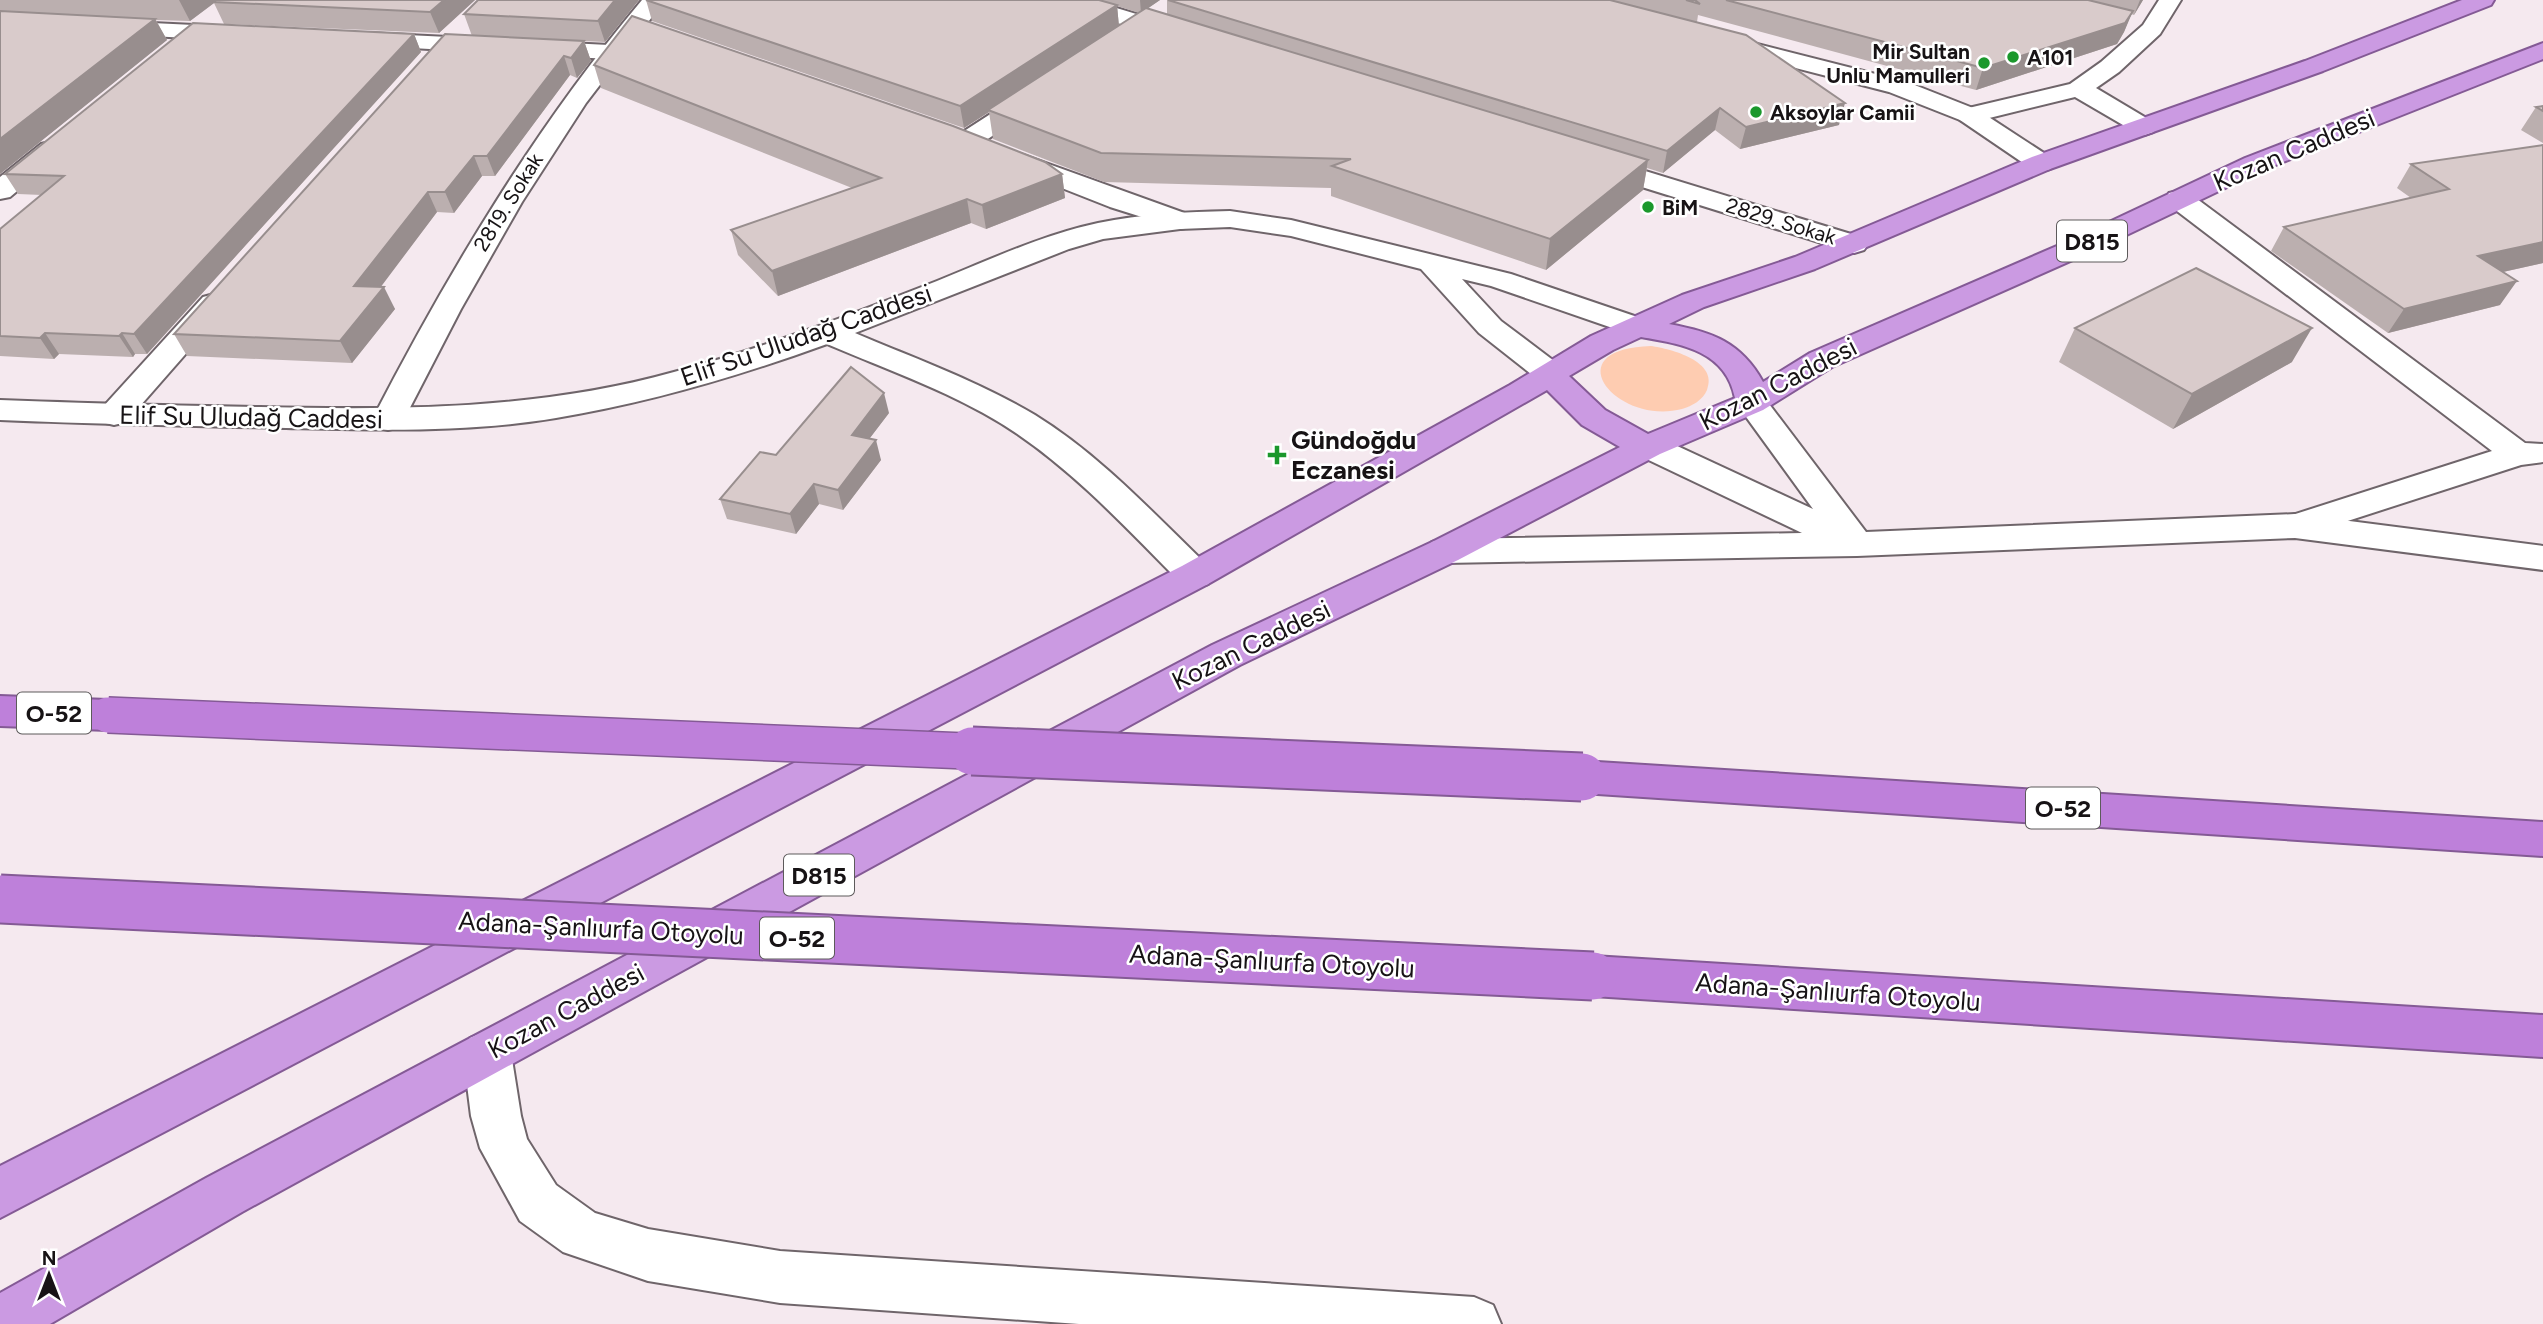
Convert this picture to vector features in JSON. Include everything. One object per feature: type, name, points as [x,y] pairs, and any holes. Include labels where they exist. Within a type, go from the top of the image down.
[{"type":"highway","points":[[0,1193],[1195,575],[1602,343],[1693,300],[1854,244],[2041,163],[2314,66],[2483,0]]},
{"type":"highway","name":"Kozan Caddesi","points":[[0,1323],[224,1195],[1226,655],[1445,551],[1648,446],[1752,403],[1821,360],[2082,246],[2254,164],[2543,50]]},
{"type":"highway","points":[[1638,327],[1696,339],[1721,351],[1741,368],[1751,386],[1752,403]]},
{"type":"highway","points":[[1551,374],[1579,407],[1600,423],[1648,446]]},
{"type":"highway","name":"O-52","points":[[0,711],[1582,777],[2543,839]]},
{"type":"highway","name":"Adana-Şanlıurfa Otoyolu","points":[[0,899],[1593,976],[2543,1036]]},
{"type":"street","name":"2819. Sokak","points":[[388,420],[474,254],[519,180],[609,52],[645,30],[654,0]]},
{"type":"street","points":[[1066,0],[1196,40]]},
{"type":"street","points":[[1969,115],[2079,89],[2110,67],[2152,29],[2169,0]]},
{"type":"street","points":[[1122,38],[1171,6]]},
{"type":"street","points":[[160,59],[225,8]]},
{"type":"street","points":[[428,64],[474,17]]},
{"type":"street","points":[[2125,23],[2152,29]]},
{"type":"street","points":[[83,26],[260,35]]},
{"type":"street","points":[[1710,38],[1898,87],[1969,115],[2041,163]]},
{"type":"street","points":[[340,39],[609,52]]},
{"type":"street","points":[[967,141],[1055,82]]},
{"type":"street","points":[[2079,89],[2144,127]]},
{"type":"street","points":[[941,132],[1120,201],[1180,220]]},
{"type":"street","points":[[0,191],[64,138]]},
{"type":"street","name":"2829. Sokak","points":[[1576,157],[1854,244]]},
{"type":"street","points":[[2179,199],[2530,453]]},
{"type":"street","name":"Elif Su Uludağ Caddesi","points":[[0,410],[388,420],[466,417],[555,408],[632,393],[731,367],[1059,243],[1101,231],[1180,220],[1230,219],[1292,229],[1500,280],[1638,327]]},
{"type":"street","points":[[1433,264],[1490,327],[1551,374]]},
{"type":"street","points":[[114,415],[234,281]]},
{"type":"street","points":[[825,332],[986,402],[1049,440],[1113,494],[1195,575]]},
{"type":"street","points":[[1752,403],[1857,544]]},
{"type":"street","points":[[1648,446],[1857,544]]},
{"type":"street","points":[[2295,526],[2530,453]]},
{"type":"street","points":[[1445,551],[1857,544],[2295,526],[2543,558]]},
{"type":"street","points":[[487,1053],[496,1116],[505,1148],[538,1203],[581,1234],[648,1255],[780,1277],[1474,1324]]},
{"type":"shaded area","points":[[1651,346],[1681,354],[1700,364],[1709,380],[1707,390],[1700,400],[1682,409],[1658,411],[1636,407],[1618,397],[1605,385],[1601,372],[1605,360],[1622,350]]},
{"type":"building","points":[[444,0],[430,12],[214,2]]},
{"type":"building","points":[[478,0],[615,0],[598,21],[464,14]]},
{"type":"building","points":[[646,0],[1099,0],[1117,5],[960,106]]},
{"type":"building","points":[[1168,0],[1610,0],[1746,35],[1845,103],[1746,127],[1720,108],[1667,151]]},
{"type":"building","points":[[1726,0],[2088,0],[2133,11],[2125,23],[1983,68]]},
{"type":"building","points":[[1146,8],[1648,160],[1550,239],[1332,166],[1351,159],[1101,153],[988,110]]},
{"type":"building","points":[[0,11],[155,19],[0,139]]},
{"type":"building","points":[[632,16],[953,126],[1045,162],[1062,174],[982,205],[967,199],[772,271],[731,230],[881,178],[594,65]]},
{"type":"building","points":[[193,23],[414,34],[134,334],[122,333],[119,336],[45,333],[40,338],[0,336],[0,229],[64,176],[5,174]]},
{"type":"building","points":[[445,34],[584,41],[571,58],[564,56],[487,156],[474,156],[445,192],[428,192],[354,286],[384,287],[340,341],[174,334]]},
{"type":"building","points":[[2543,145],[2543,242],[2478,256],[2517,281],[2404,309],[2284,227],[2449,189],[2411,164]]},
{"type":"building","points":[[2196,268],[2312,328],[2192,394],[2075,328]]},
{"type":"building","points":[[851,367],[884,393],[852,435],[876,440],[838,490],[814,484],[790,514],[720,499],[760,452],[776,455]]},
{"type":"place","name":"A101","points":[[2013,57]]},
{"type":"place","name":"Mir Sultan Unlu Mamulleri","points":[[1984,63]]},
{"type":"place","name":"Aksoylar Camii","points":[[1756,112]]},
{"type":"place","name":"BiM","points":[[1648,207]]},
{"type":"place","name":"Gündoğdu Eczanesi","points":[[1277,455]]}]
